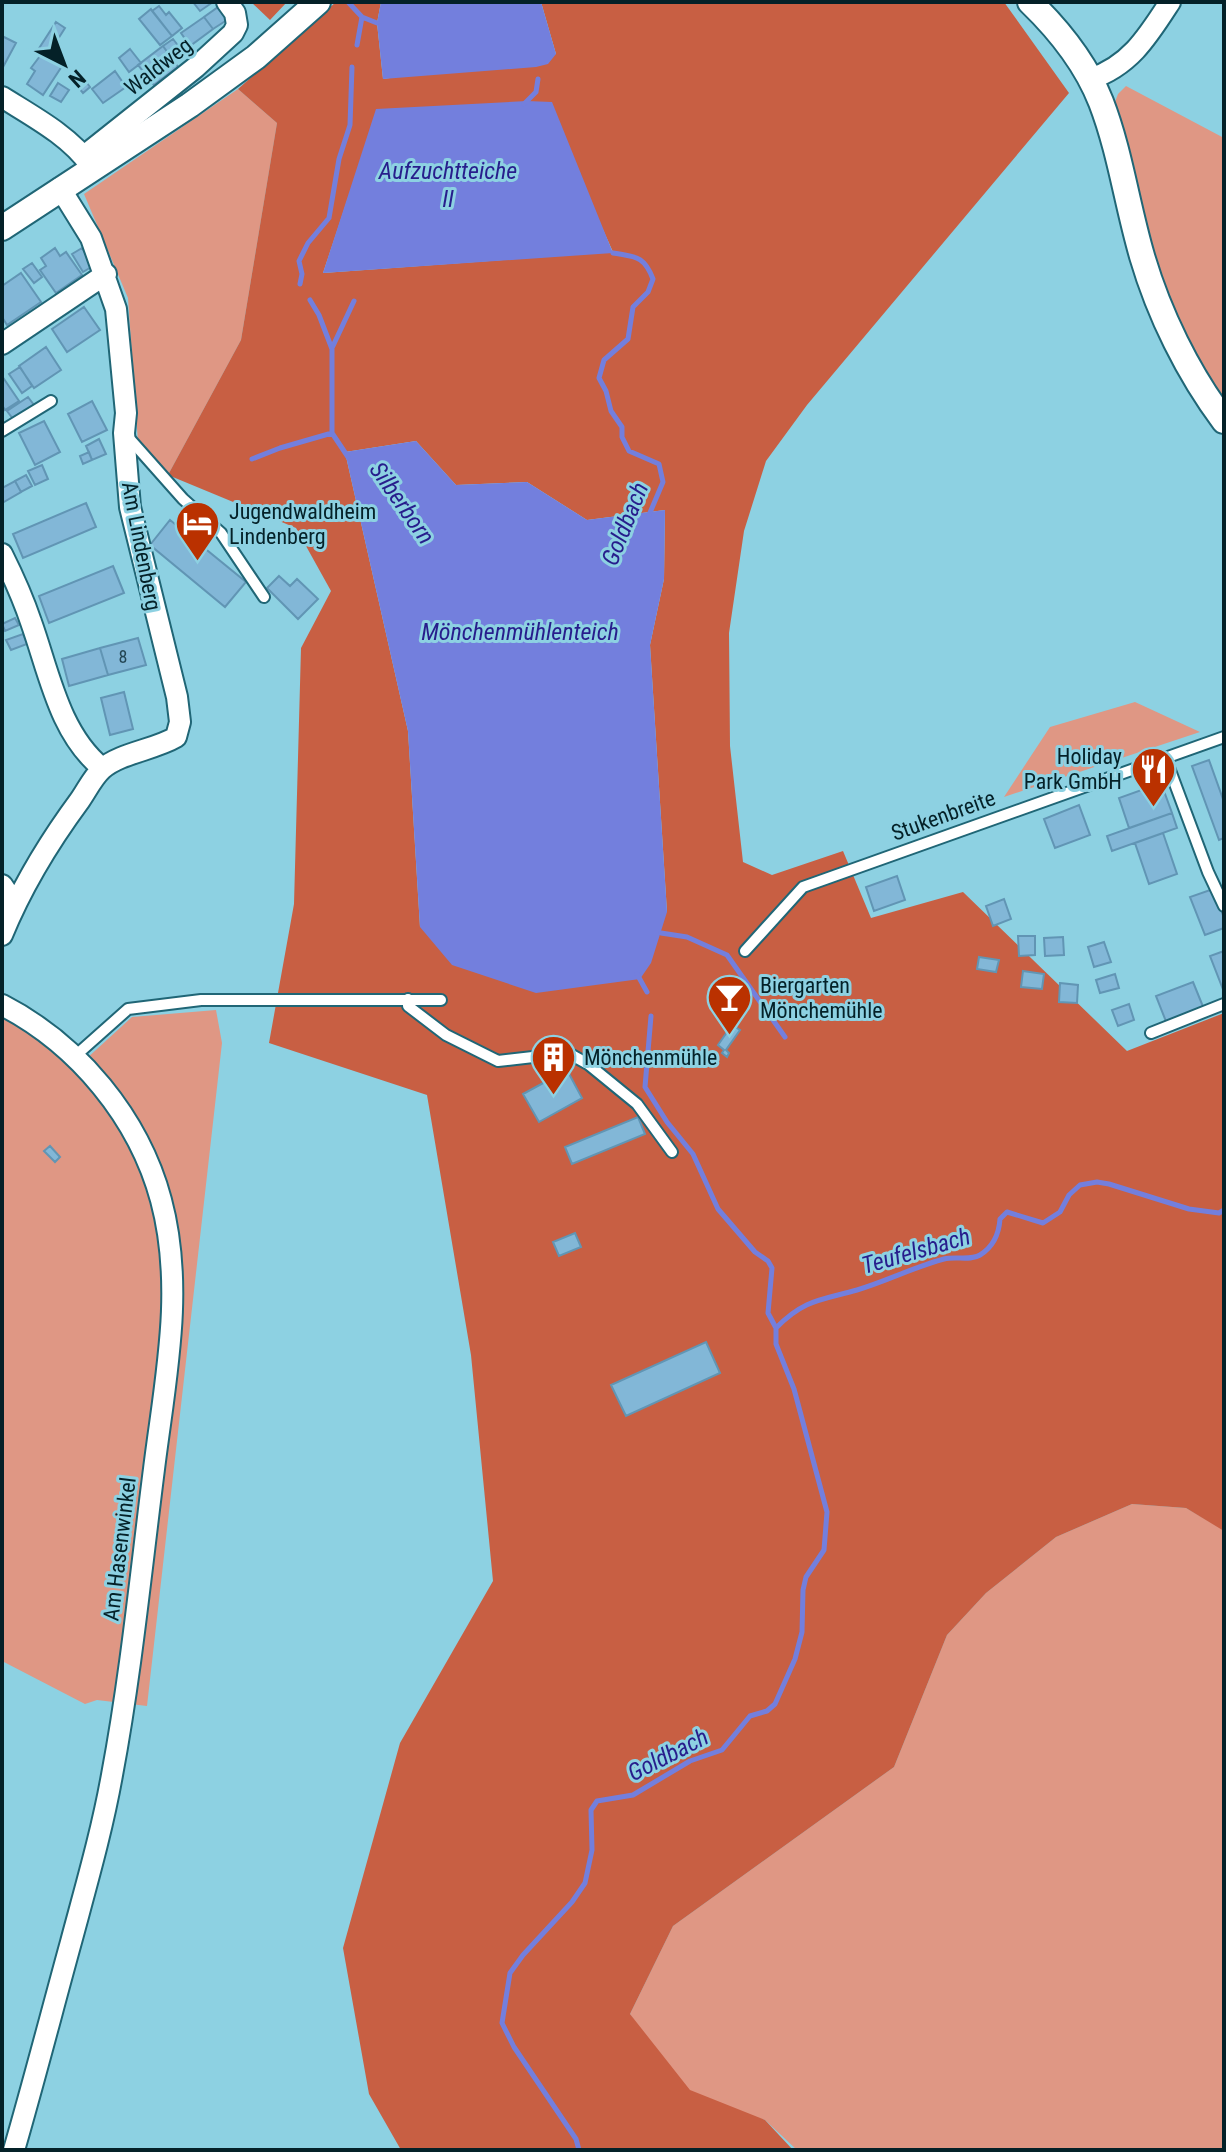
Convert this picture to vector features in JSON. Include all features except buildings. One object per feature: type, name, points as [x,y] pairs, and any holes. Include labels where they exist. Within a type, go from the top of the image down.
[{"type":"street","name":"Waldweg","points":[[76,173],[233,33],[237,25],[235,13],[227,2]]},
{"type":"street","points":[[2,228],[76,173],[190,105],[256,57],[318,2]]},
{"type":"street","points":[[1030,2],[1059,33],[1090,79],[1108,125],[1143,260],[1158,300],[1198,380],[1224,421]]},
{"type":"street","points":[[1090,79],[1110,73],[1127,61],[1170,2]]},
{"type":"street","name":"Am Lindenberg","points":[[2,97],[48,127],[76,173],[91,238],[106,274],[116,309],[126,413],[124,433],[130,507],[177,697],[180,722],[176,737],[102,768]]},
{"type":"street","points":[[2,344],[106,274]]},
{"type":"street","points":[[2,554],[19,589],[58,705],[83,750],[102,768],[48,844],[2,935]]},
{"type":"street","points":[[2,885],[15,904]]},
{"type":"street","name":"Am Hasenwinkel","points":[[2,1005],[39,1028],[74,1057],[108,1095],[146,1157],[166,1222],[174,1293],[148,1517],[113,1773],[94,1856],[14,2150]]},
{"type":"lane","points":[[2,431],[51,401]]},
{"type":"lane","points":[[124,433],[183,499],[221,533],[264,597]]},
{"type":"lane","name":"Stukenbreite","points":[[745,951],[803,887],[1224,737]]},
{"type":"lane","points":[[1165,757],[1224,906]]},
{"type":"lane","points":[[408,999],[408,1006],[446,1035],[498,1061],[568,1053],[588,1064],[637,1104],[672,1152]]},
{"type":"lane","points":[[74,1057],[128,1009],[201,1000],[441,1000]]},
{"type":"lane","points":[[1151,1033],[1224,1004]]},
{"type":"shaded area","points":[[251,2],[287,2],[270,20]]},
{"type":"shaded area","points":[[336,2],[381,2],[377,23],[383,79],[556,54],[541,2],[1004,2],[1069,93],[807,405],[766,461],[744,531],[729,633],[730,746],[743,862],[772,875],[843,851],[871,918],[963,892],[1127,1051],[1224,1013],[1224,1531],[1186,1508],[1132,1504],[1056,1537],[986,1593],[947,1635],[894,1767],[673,1926],[630,2014],[690,2090],[765,2120],[793,2150],[401,2150],[369,2094],[343,1948],[400,1743],[493,1581],[471,1355],[427,1095],[269,1043],[294,904],[301,648],[331,591],[296,528],[168,475],[241,340],[277,123],[238,89]],"holes":[[[348,198],[600,223],[613,252],[323,273]],[[416,441],[456,485],[527,482],[587,520],[665,510],[664,579],[650,645],[667,912],[420,927],[408,731],[345,452]]]},
{"type":"shaded area","points":[[1126,86],[1224,138],[1224,403],[1185,334],[1169,298],[1144,224],[1112,110],[1118,94]]},
{"type":"shaded area","points":[[238,89],[277,123],[241,340],[168,475],[139,457],[128,298],[84,194]]},
{"type":"shaded area","points":[[1135,702],[1200,732],[1004,797],[1050,727]]},
{"type":"shaded area","points":[[216,1010],[222,1043],[147,1706],[97,1700],[85,1704],[2,1661],[2,1017],[44,1042],[74,1070],[132,1017]]},
{"type":"shaded area","points":[[1132,1504],[1186,1508],[1224,1530],[1224,2150],[797,2150],[765,2120],[683,2095],[630,2014],[673,1926],[894,1767],[947,1635],[986,1593],[1056,1537]]},
{"type":"water","points":[[381,2],[541,2],[556,54],[548,64],[536,67],[383,79],[377,23]]},
{"type":"water","name":"Aufzuchtteiche II","points":[[552,102],[613,253],[323,273],[376,109]]},
{"type":"water","name":"Mönchenmühlenteich","points":[[416,441],[456,485],[527,482],[587,520],[665,510],[664,579],[650,645],[667,912],[651,963],[640,979],[536,993],[452,965],[420,927],[408,731],[345,452]]},
{"type":"waterway","name":"Silberborn","points":[[348,2],[362,17],[377,23]]},
{"type":"waterway","name":"Silberborn","points":[[357,45],[362,17]]},
{"type":"waterway","name":"Silberborn","points":[[300,284],[302,274],[299,261],[308,243],[329,218],[339,159],[350,125],[352,67]]},
{"type":"waterway","points":[[524,104],[536,92],[538,79]]},
{"type":"waterway","name":"Goldbach","points":[[613,253],[642,261],[653,279],[648,292],[633,307],[628,339],[604,360],[599,378],[611,411],[622,427],[622,437],[629,451],[659,464],[663,482],[649,515]]},
{"type":"waterway","name":"Silberborn","points":[[310,300],[332,349],[332,433],[348,457]]},
{"type":"waterway","points":[[332,348],[354,301]]},
{"type":"waterway","points":[[252,459],[332,433]]},
{"type":"waterway","points":[[661,933],[687,937],[727,955],[785,1037]]},
{"type":"waterway","name":"Goldbach","points":[[637,974],[647,992]]},
{"type":"waterway","name":"Goldbach","points":[[579,2150],[576,2139],[514,2047],[502,2023],[510,1973],[585,1883],[592,1850],[591,1810],[597,1801],[633,1795],[690,1761],[722,1750],[750,1716],[767,1711],[775,1704],[795,1659],[802,1632],[803,1590],[806,1577],[824,1550],[827,1512],[794,1389],[776,1344],[776,1328],[768,1313],[772,1268],[718,1209],[693,1154],[667,1122],[645,1087],[651,1016]]},
{"type":"waterway","name":"Teufelsbach","points":[[776,1328],[796,1311],[814,1302],[944,1259],[980,1255],[992,1244],[1000,1219],[1007,1212],[1043,1223],[1060,1212],[1069,1195],[1080,1185],[1097,1182],[1109,1184],[1189,1209],[1219,1213],[1224,1210]]},
{"type":"place","name":"Jugendwaldheim Lindenberg","points":[[198,563]]},
{"type":"place","name":"Holiday Park GmbH","points":[[1153,808]]},
{"type":"place","name":"Biergarten Mönchemühle","points":[[729,1037]]},
{"type":"place","name":"Mönchenmühle","points":[[553,1096]]}]
